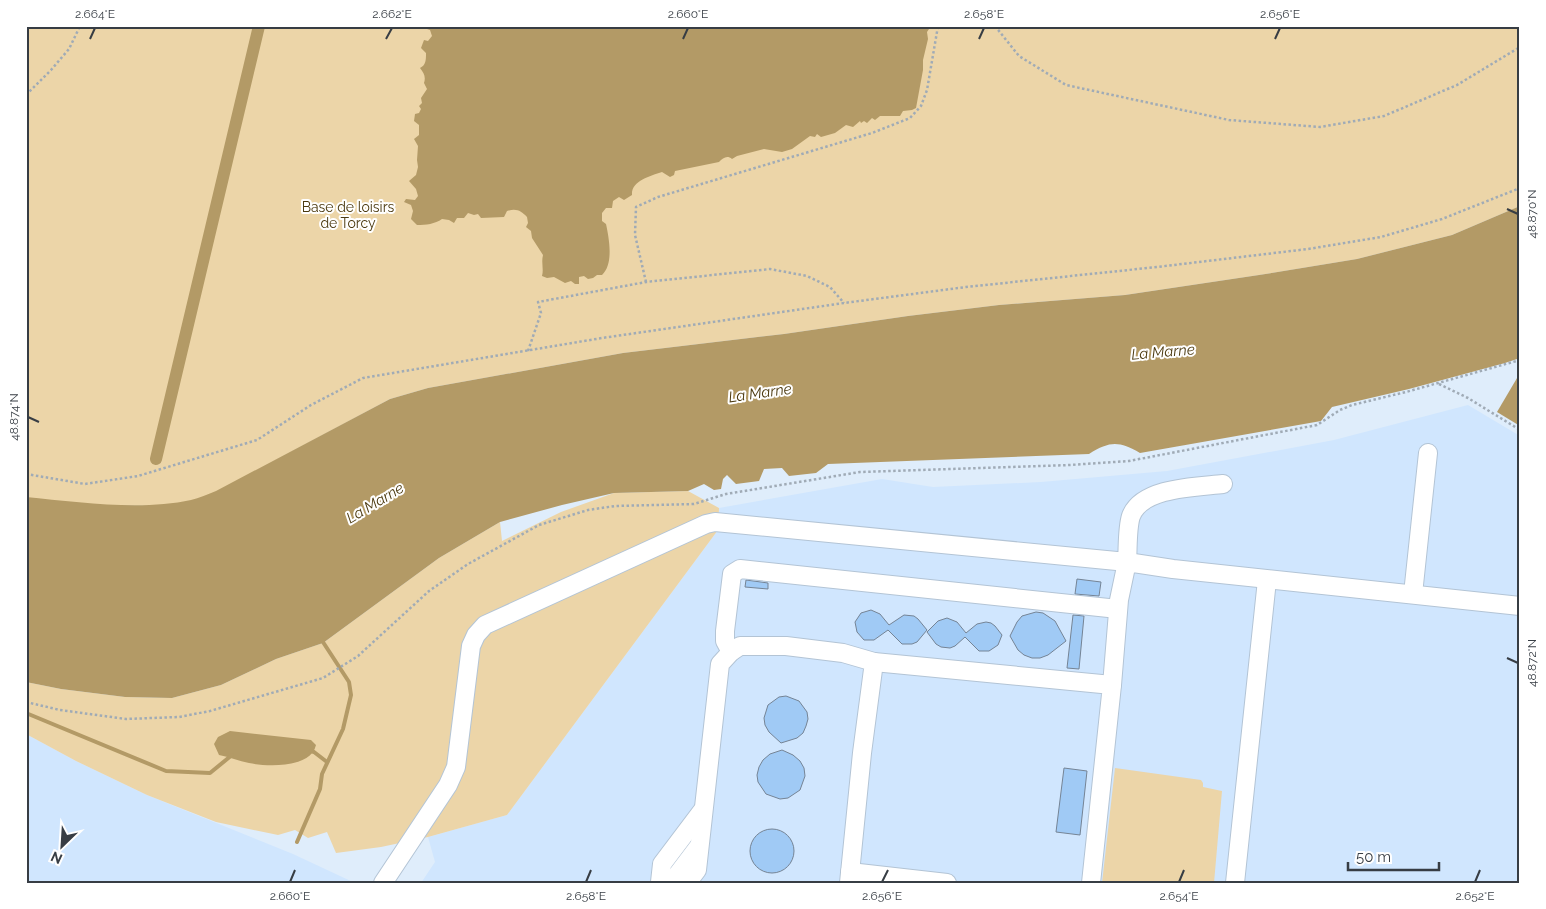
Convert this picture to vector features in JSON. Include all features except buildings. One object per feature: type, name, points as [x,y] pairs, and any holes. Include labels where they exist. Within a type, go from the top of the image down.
[{"type":"lane","points":[[1413,594],[1428,453]]},
{"type":"lane","points":[[1091,883],[1118,609],[1127,562],[1131,517],[1137,507],[1149,498],[1162,492],[1223,484]]},
{"type":"lane","points":[[383,883],[448,785],[456,767],[471,646],[476,635],[485,625],[706,524],[715,522],[1127,562],[1173,570],[1520,606]]},
{"type":"lane","points":[[731,652],[725,641],[725,630],[732,574],[740,569],[1118,609]]},
{"type":"lane","points":[[1235,883],[1267,580]]},
{"type":"lane","points":[[693,879],[700,837],[720,664],[731,652],[740,646],[786,646],[843,653],[874,662],[1112,685]]},
{"type":"lane","points":[[874,662],[849,877],[947,883]]},
{"type":"lane","points":[[664,882],[662,864],[702,811]]},
{"type":"lane","points":[[664,882],[700,837]]},
{"type":"path","points":[[26,95],[69,49],[80,26]]},
{"type":"path","points":[[646,282],[635,235],[636,207],[658,197],[872,133],[910,118],[921,106],[927,90],[938,26]]},
{"type":"path","points":[[994,26],[1019,56],[1066,86],[1229,120],[1320,127],[1384,116],[1457,84],[1520,47]]},
{"type":"path","points":[[26,474],[85,484],[138,476],[257,440],[311,405],[363,378],[528,350],[844,303],[966,287],[1157,268],[1372,239],[1442,219],[1520,188]]},
{"type":"path","points":[[528,350],[541,313],[538,302],[646,282],[770,269],[807,276],[830,286],[844,303]]},
{"type":"path","points":[[26,702],[69,712],[126,719],[179,717],[247,701],[323,678],[373,644],[429,591],[468,564],[539,525],[566,515],[615,506],[694,504],[726,494],[860,472],[1070,465],[1130,461],[1317,425],[1340,410],[1352,405],[1439,384],[1520,360]]},
{"type":"path","points":[[1439,384],[1468,398],[1520,430]]},
{"type":"shaded area","points":[[1468,405],[1520,436],[1520,883],[421,883],[435,862],[428,837],[507,815],[718,530],[719,508],[882,479],[933,487],[1041,482],[1167,471],[1334,440]]},
{"type":"shaded area","points":[[26,734],[76,761],[147,795],[293,854],[355,883],[26,883]]},
{"type":"green space","name":"Base de loisirs de Torcy","points":[[26,26],[1520,26],[1520,206],[1452,235],[1357,259],[1125,295],[999,305],[784,334],[623,353],[428,388],[390,399],[190,506],[26,505]]},
{"type":"green space","points":[[688,491],[719,508],[718,530],[507,815],[428,837],[381,847],[336,853],[327,832],[308,838],[295,830],[278,835],[216,822],[147,795],[76,761],[26,734],[26,682],[61,689],[125,697],[172,698],[221,685],[276,659],[323,643],[439,558],[500,522],[502,541],[561,512],[614,493]]},
{"type":"green space","points":[[1115,768],[1201,780],[1203,787],[1222,791],[1214,883],[1102,883]]},
{"type":"water","points":[[424,26],[931,26],[927,32],[928,39],[916,108],[903,111],[900,116],[880,116],[875,120],[872,118],[867,123],[864,121],[861,123],[860,121],[853,127],[846,125],[835,133],[821,137],[817,134],[815,137],[810,136],[792,149],[782,152],[764,149],[732,159],[727,157],[719,162],[675,171],[674,175],[670,177],[662,172],[642,180],[635,186],[632,195],[624,200],[619,197],[613,201],[612,208],[606,208],[602,213],[602,221],[606,224],[609,243],[609,258],[606,270],[602,275],[597,275],[593,278],[579,277],[579,284],[575,284],[571,281],[565,283],[554,277],[547,278],[542,276],[543,255],[532,238],[531,231],[526,227],[528,223],[527,217],[518,211],[507,211],[504,217],[481,218],[478,214],[468,213],[464,218],[457,218],[454,223],[442,219],[430,224],[417,225],[411,219],[413,211],[411,205],[404,202],[406,199],[415,200],[418,196],[416,189],[409,181],[416,175],[418,167],[418,146],[414,139],[419,135],[419,125],[414,121],[415,114],[419,113],[421,109],[419,106],[422,103],[421,98],[427,89],[424,83],[423,72],[420,68],[425,62],[426,53],[421,48],[424,40],[428,41],[432,36],[430,30],[424,28]]},
{"type":"water","name":"La Marne","points":[[1520,206],[1520,358],[1505,363],[1409,389],[1332,407],[1321,421],[1140,453],[1126,446],[1114,444],[1089,454],[828,464],[816,473],[789,476],[782,468],[764,469],[759,481],[736,484],[727,475],[723,479],[721,489],[714,490],[704,484],[688,491],[614,493],[500,522],[439,558],[323,643],[276,659],[221,685],[172,698],[125,697],[61,689],[26,682],[26,497],[130,505],[151,505],[191,500],[216,491],[390,399],[428,388],[623,353],[784,334],[999,305],[1125,295],[1357,259],[1452,235]]},
{"type":"water","points":[[1520,373],[1520,426],[1497,412]]},
{"type":"water","points":[[230,731],[311,740],[316,745],[312,753],[298,762],[277,765],[249,763],[219,755],[214,744],[218,737]]},
{"type":"waterway","points":[[156,459],[259,26]]},
{"type":"waterway","points":[[297,842],[320,789],[322,774],[343,729],[351,695],[349,682],[321,639]]},
{"type":"waterway","points":[[26,713],[166,771],[210,773],[232,755]]},
{"type":"waterway","points":[[311,751],[327,762]]}]
